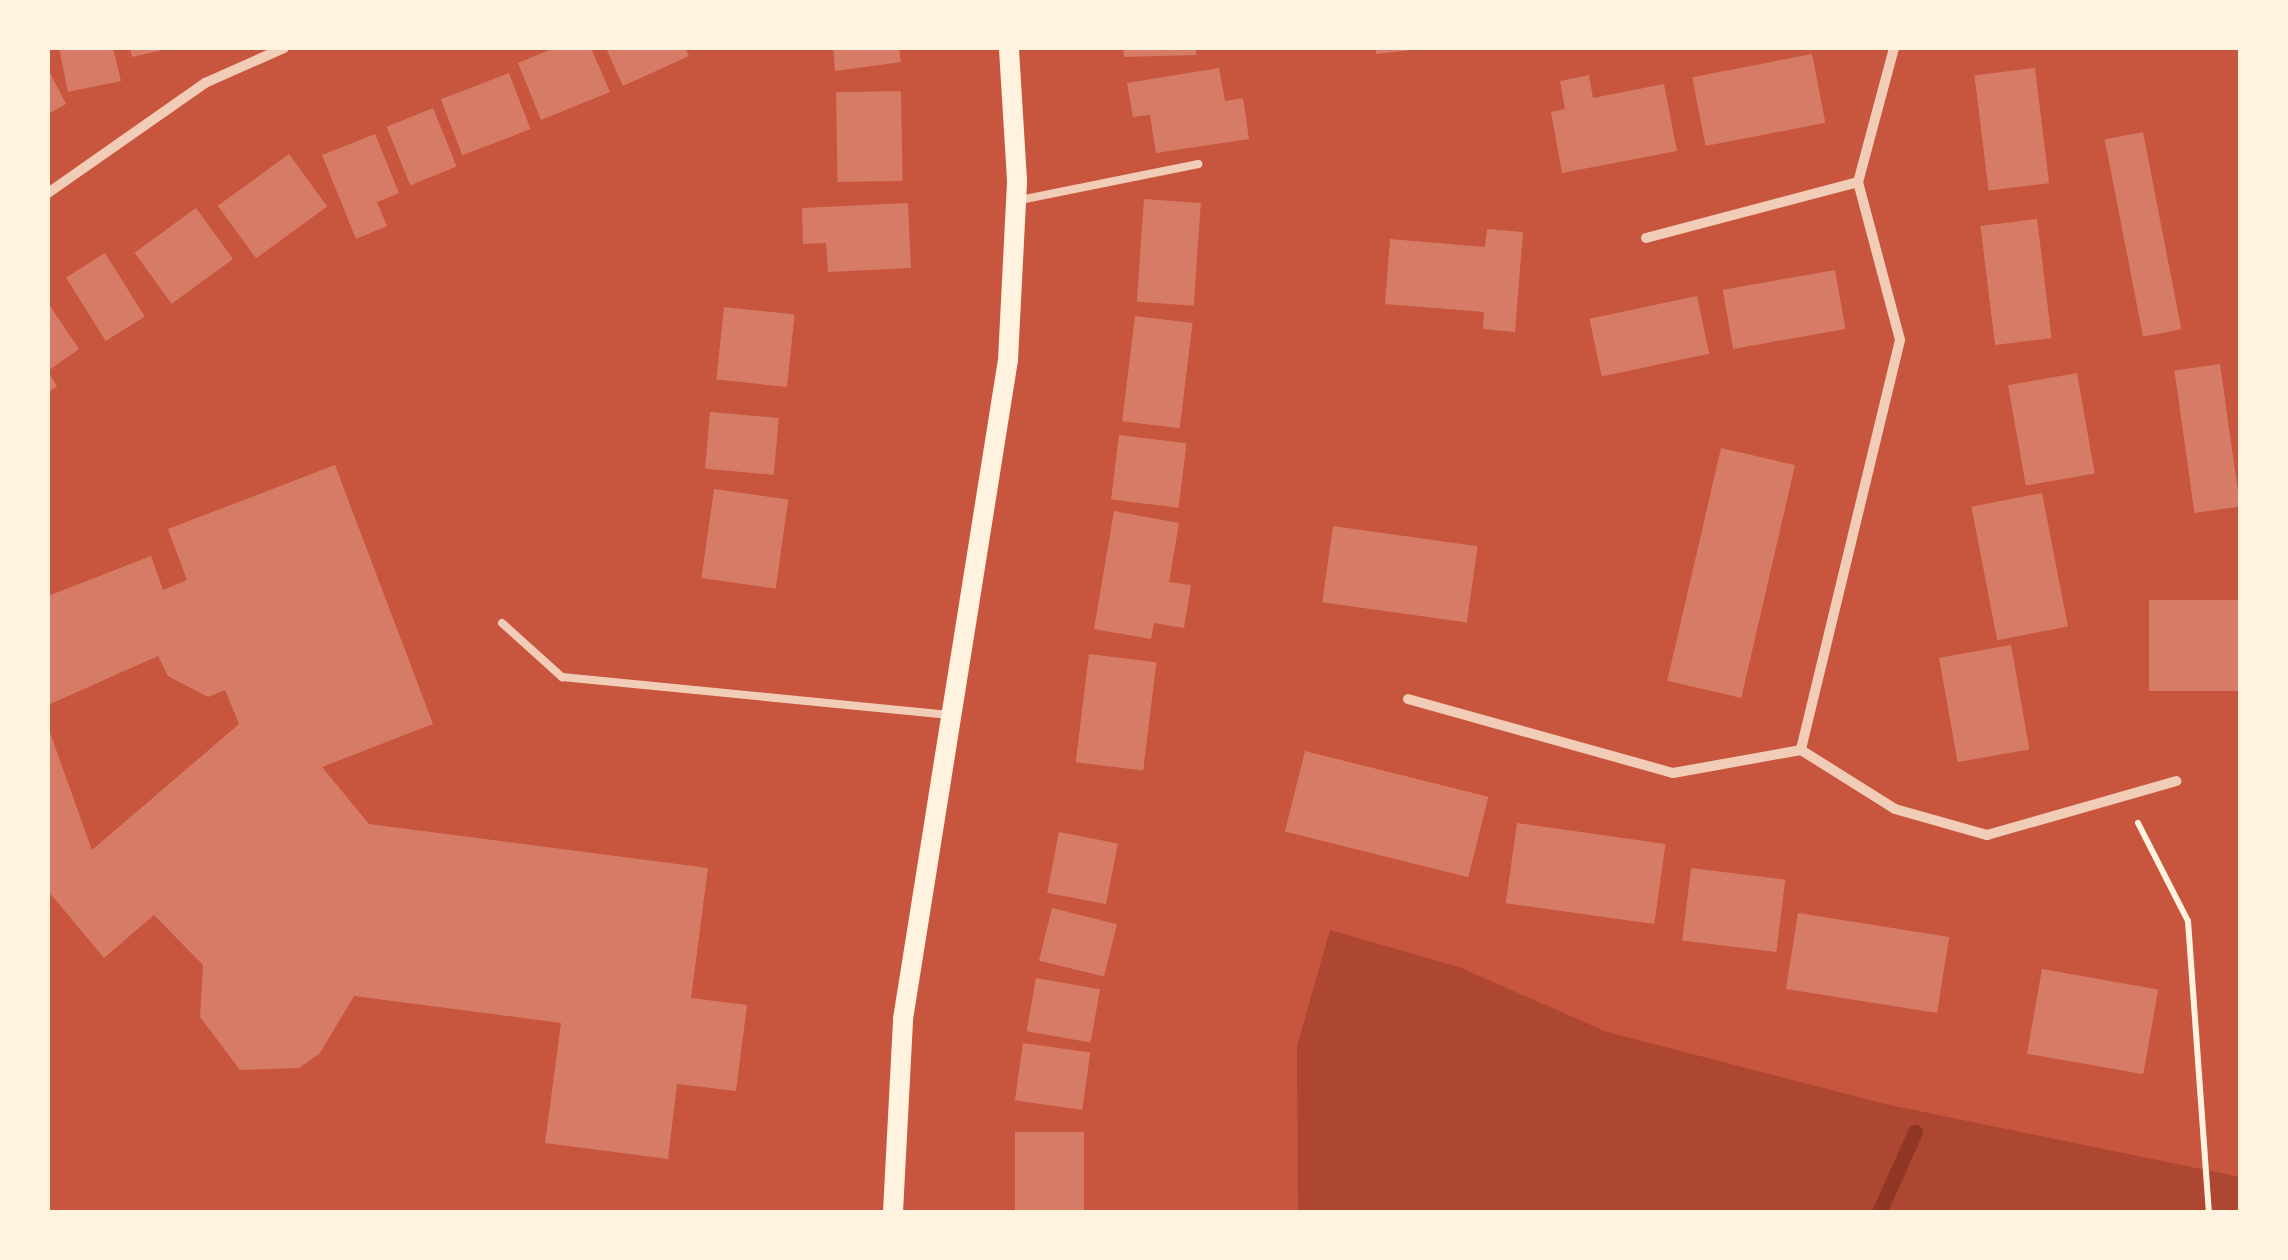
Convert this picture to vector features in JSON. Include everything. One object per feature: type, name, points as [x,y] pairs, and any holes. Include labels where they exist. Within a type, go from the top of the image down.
[{"type":"main road","points":[[893,1212],[903,1019],[1008,360],[1016,201],[1009,48]]},
{"type":"street","points":[[48,193],[205,84],[284,48]]},
{"type":"street","points":[[1801,750],[1900,340],[1858,182],[1894,48]]},
{"type":"street","points":[[1646,238],[1858,182]]},
{"type":"street","points":[[1408,699],[1672,774],[1801,750],[1895,809],[1987,834],[2176,781]]},
{"type":"lane","points":[[1016,201],[1198,164]]},
{"type":"lane","points":[[502,623],[562,677],[952,716]]},
{"type":"path","points":[[2124,796],[2188,921],[2209,1212]]},
{"type":"shaded area","points":[[1330,930],[1459,967],[1607,1032],[1885,1104],[2240,1177],[2240,1212],[1298,1212],[1297,1046]]},
{"type":"building","points":[[59,48],[113,48],[121,81],[68,92]]},
{"type":"building","points":[[130,48],[167,48],[167,49],[132,57]]},
{"type":"building","points":[[554,48],[591,48],[610,92],[541,120],[518,63]]},
{"type":"building","points":[[606,48],[685,48],[689,56],[623,86]]},
{"type":"building","points":[[833,48],[899,48],[901,62],[835,71]]},
{"type":"building","points":[[1123,48],[1196,48],[1196,55],[1124,57]]},
{"type":"building","points":[[1376,48],[1411,48],[1411,50],[1376,54]]},
{"type":"building","points":[[1812,54],[1825,123],[1706,146],[1692,77]]},
{"type":"building","points":[[1219,68],[1225,101],[1243,98],[1249,139],[1156,153],[1150,115],[1133,117],[1127,83]]},
{"type":"building","points":[[2035,68],[2049,183],[1989,191],[1974,75]]},
{"type":"building","points":[[48,69],[66,104],[48,114]]},
{"type":"building","points":[[509,73],[531,129],[462,155],[441,99]]},
{"type":"building","points":[[1589,75],[1593,98],[1664,84],[1677,151],[1562,173],[1551,112],[1565,109],[1560,81]]},
{"type":"building","points":[[901,91],[903,181],[838,182],[836,92]]},
{"type":"building","points":[[433,108],[457,166],[410,185],[387,127]]},
{"type":"building","points":[[2143,132],[2181,329],[2143,337],[2105,139]]},
{"type":"building","points":[[375,134],[399,193],[377,202],[387,226],[356,239],[322,155]]},
{"type":"building","points":[[289,154],[327,207],[256,258],[218,206]]},
{"type":"building","points":[[1144,199],[1201,203],[1194,306],[1137,302]]},
{"type":"building","points":[[908,203],[911,268],[828,272],[826,243],[803,244],[802,208]]},
{"type":"building","points":[[196,208],[233,259],[172,304],[135,253]]},
{"type":"building","points":[[2037,219],[2052,338],[1995,345],[1980,226]]},
{"type":"building","points":[[1487,229],[1523,232],[1515,332],[1483,329],[1484,312],[1385,304],[1390,239],[1485,247]]},
{"type":"building","points":[[105,253],[145,317],[106,341],[66,277]]},
{"type":"building","points":[[1835,270],[1845,329],[1733,349],[1723,290]]},
{"type":"building","points":[[1697,296],[1709,354],[1602,377],[1589,319]]},
{"type":"building","points":[[48,303],[79,349],[48,371]]},
{"type":"building","points":[[724,307],[795,314],[787,387],[716,380]]},
{"type":"building","points":[[1135,316],[1193,323],[1180,428],[1122,421]]},
{"type":"building","points":[[2220,364],[2240,507],[2194,513],[2174,370]]},
{"type":"building","points":[[48,372],[57,386],[48,393]]},
{"type":"building","points":[[2077,373],[2095,473],[2026,486],[2008,385]]},
{"type":"building","points":[[710,412],[779,418],[774,475],[705,469]]},
{"type":"building","points":[[1119,435],[1186,443],[1179,508],[1111,500]]},
{"type":"building","points":[[1721,448],[1795,465],[1741,698],[1667,681]]},
{"type":"building","points":[[335,465],[433,724],[322,767],[369,824],[708,868],[691,998],[747,1005],[736,1091],[677,1084],[668,1159],[545,1143],[561,1023],[354,996],[320,1053],[299,1068],[240,1070],[200,1017],[203,965],[154,915],[104,958],[48,891],[48,727],[92,850],[239,724],[225,690],[208,697],[168,676],[158,656],[48,705],[48,596],[151,556],[163,590],[187,580],[168,529]]},
{"type":"building","points":[[714,489],[788,499],[776,589],[701,578]]},
{"type":"building","points":[[2042,493],[2068,627],[1997,640],[1971,507]]},
{"type":"building","points":[[1114,511],[1179,523],[1169,582],[1191,585],[1184,628],[1154,623],[1151,639],[1094,629]]},
{"type":"building","points":[[1333,526],[1478,546],[1467,623],[1322,602]]},
{"type":"building","points":[[2149,600],[2240,600],[2240,691],[2149,691]]},
{"type":"building","points":[[2011,645],[2029,749],[1958,762],[1939,658]]},
{"type":"building","points":[[1089,654],[1156,662],[1143,770],[1076,762]]},
{"type":"building","points":[[1305,751],[1488,797],[1468,877],[1285,832]]},
{"type":"building","points":[[1517,823],[1666,844],[1654,924],[1506,903]]},
{"type":"building","points":[[1059,832],[1118,843],[1106,904],[1047,893]]},
{"type":"building","points":[[1691,868],[1785,880],[1776,952],[1682,940]]},
{"type":"building","points":[[1052,908],[1117,924],[1104,977],[1039,960]]},
{"type":"building","points":[[1798,913],[1949,937],[1937,1013],[1786,989]]},
{"type":"building","points":[[2042,969],[2158,989],[2143,1074],[2027,1054]]},
{"type":"building","points":[[1036,978],[1100,989],[1091,1042],[1027,1031]]},
{"type":"building","points":[[1023,1043],[1090,1052],[1082,1110],[1015,1100]]},
{"type":"building","points":[[1015,1132],[1084,1132],[1084,1211],[1015,1211]]},
{"type":"waterway","points":[[1879,1212],[1915,1132]]}]
